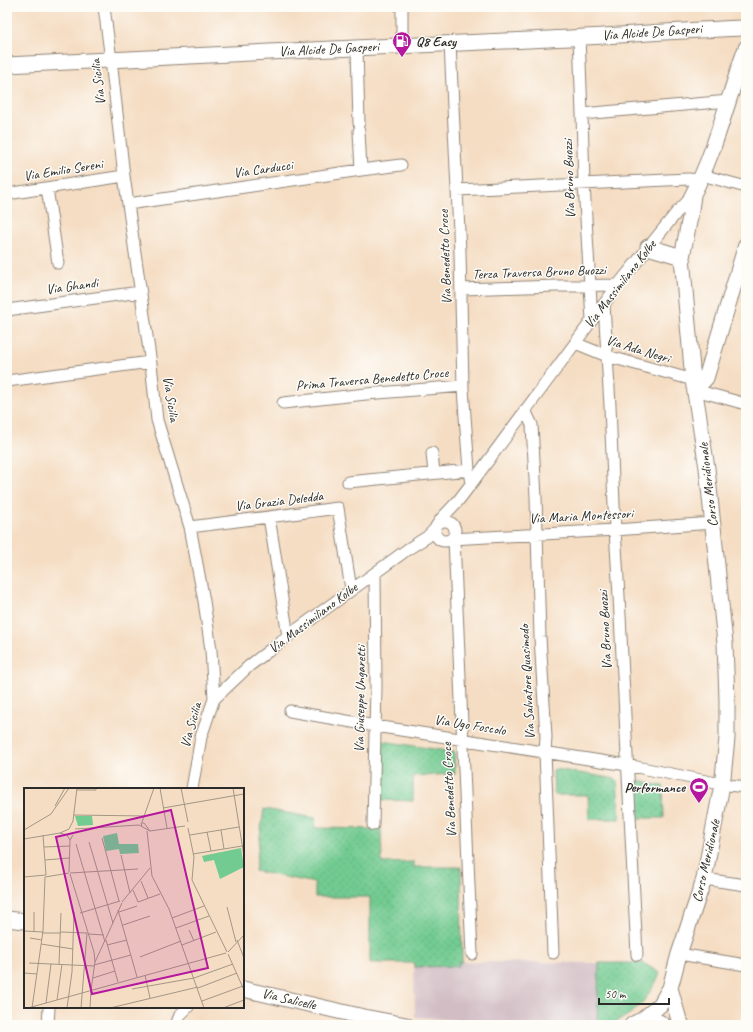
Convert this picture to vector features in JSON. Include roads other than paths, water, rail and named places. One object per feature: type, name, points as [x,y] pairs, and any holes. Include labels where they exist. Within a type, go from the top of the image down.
[{"type":"street","name":"Via Sicilia","points":[[104,7],[124,176],[157,420],[190,527],[204,601],[211,650],[214,699],[201,737],[192,788]]},
{"type":"street","points":[[402,7],[402,45]]},
{"type":"street","name":"Via Alcide De Gasperi","points":[[7,65],[746,28]]},
{"type":"street","name":"Via Bruno Buozzi","points":[[579,37],[584,184],[592,320]]},
{"type":"street","name":"Via Benedetto Croce","points":[[450,44],[461,289],[463,386],[471,484]]},
{"type":"street","points":[[357,48],[361,170]]},
{"type":"street","name":"Via Massimiliano Kolbe","points":[[214,699],[249,666],[288,636],[351,589],[427,537],[458,501],[618,285],[677,212],[692,196],[701,178],[729,101],[746,48]]},
{"type":"street","points":[[582,114],[729,101]]},
{"type":"street","name":"Via Carducci","points":[[128,204],[401,165]]},
{"type":"street","name":"Via Emilio Sereni","points":[[7,194],[124,176]]},
{"type":"street","points":[[457,190],[701,178],[746,187]]},
{"type":"street","points":[[46,188],[58,263]]},
{"type":"street","name":"Corso Meridionale","points":[[670,988],[679,954],[704,879],[722,784],[727,738],[725,643],[707,468],[694,385],[682,257],[690,217],[692,196]]},
{"type":"street","points":[[694,385],[706,378],[746,245]]},
{"type":"street","points":[[648,247],[682,257]]},
{"type":"street","name":"Terza Traversa Bruno Buozzi","points":[[461,289],[618,285]]},
{"type":"street","name":"Via Ghandi","points":[[7,310],[140,292]]},
{"type":"street","name":"Via Bruno Buozzi","points":[[604,304],[637,955]]},
{"type":"street","name":"Via Ada Negri","points":[[575,343],[607,356],[746,404]]},
{"type":"street","points":[[7,381],[150,362]]},
{"type":"street","name":"Prima Traversa Benedetto Croce","points":[[283,403],[463,386]]},
{"type":"street","name":"Via Salvatore Quasimodo","points":[[525,410],[532,425],[536,497],[540,637],[546,737],[545,752],[554,953]]},
{"type":"street","points":[[432,453],[434,473]]},
{"type":"street","points":[[348,482],[469,470]]},
{"type":"street","name":"Via Massimiliano Kolbe","points":[[417,544],[450,540],[455,534],[452,519],[458,501]]},
{"type":"street","name":"Via Grazia Deledda","points":[[190,527],[338,508],[351,589]]},
{"type":"street","points":[[269,517],[288,636]]},
{"type":"street","points":[[450,540],[439,540],[435,534],[436,526],[443,522],[447,522],[454,528]]},
{"type":"street","name":"Via Maria Montessori","points":[[450,540],[713,523]]},
{"type":"street","name":"Via Benedetto Croce","points":[[450,540],[455,553],[472,954]]},
{"type":"street","name":"Via Giuseppe Ungaretti","points":[[372,825],[375,726],[376,573]]},
{"type":"street","name":"Via Ugo Foscolo","points":[[290,711],[375,726],[627,765],[722,784],[746,787]]},
{"type":"street","points":[[704,879],[746,885]]},
{"type":"street","points":[[7,919],[24,921]]},
{"type":"street","points":[[679,954],[746,965]]},
{"type":"street","points":[[637,1022],[660,1005],[670,988]]},
{"type":"street","points":[[670,988],[679,1020],[682,1025]]},
{"type":"street","name":"Via Salicelle","points":[[244,989],[364,1017],[406,1025]]},
{"type":"street","points":[[48,1025],[49,1008]]},
{"type":"street","points":[[637,1022],[650,1019],[658,1021],[663,1025]]},
{"type":"place","name":"Q8 Easy","points":[[402,58]]},
{"type":"place","name":"Performance","points":[[699,804]]}]
